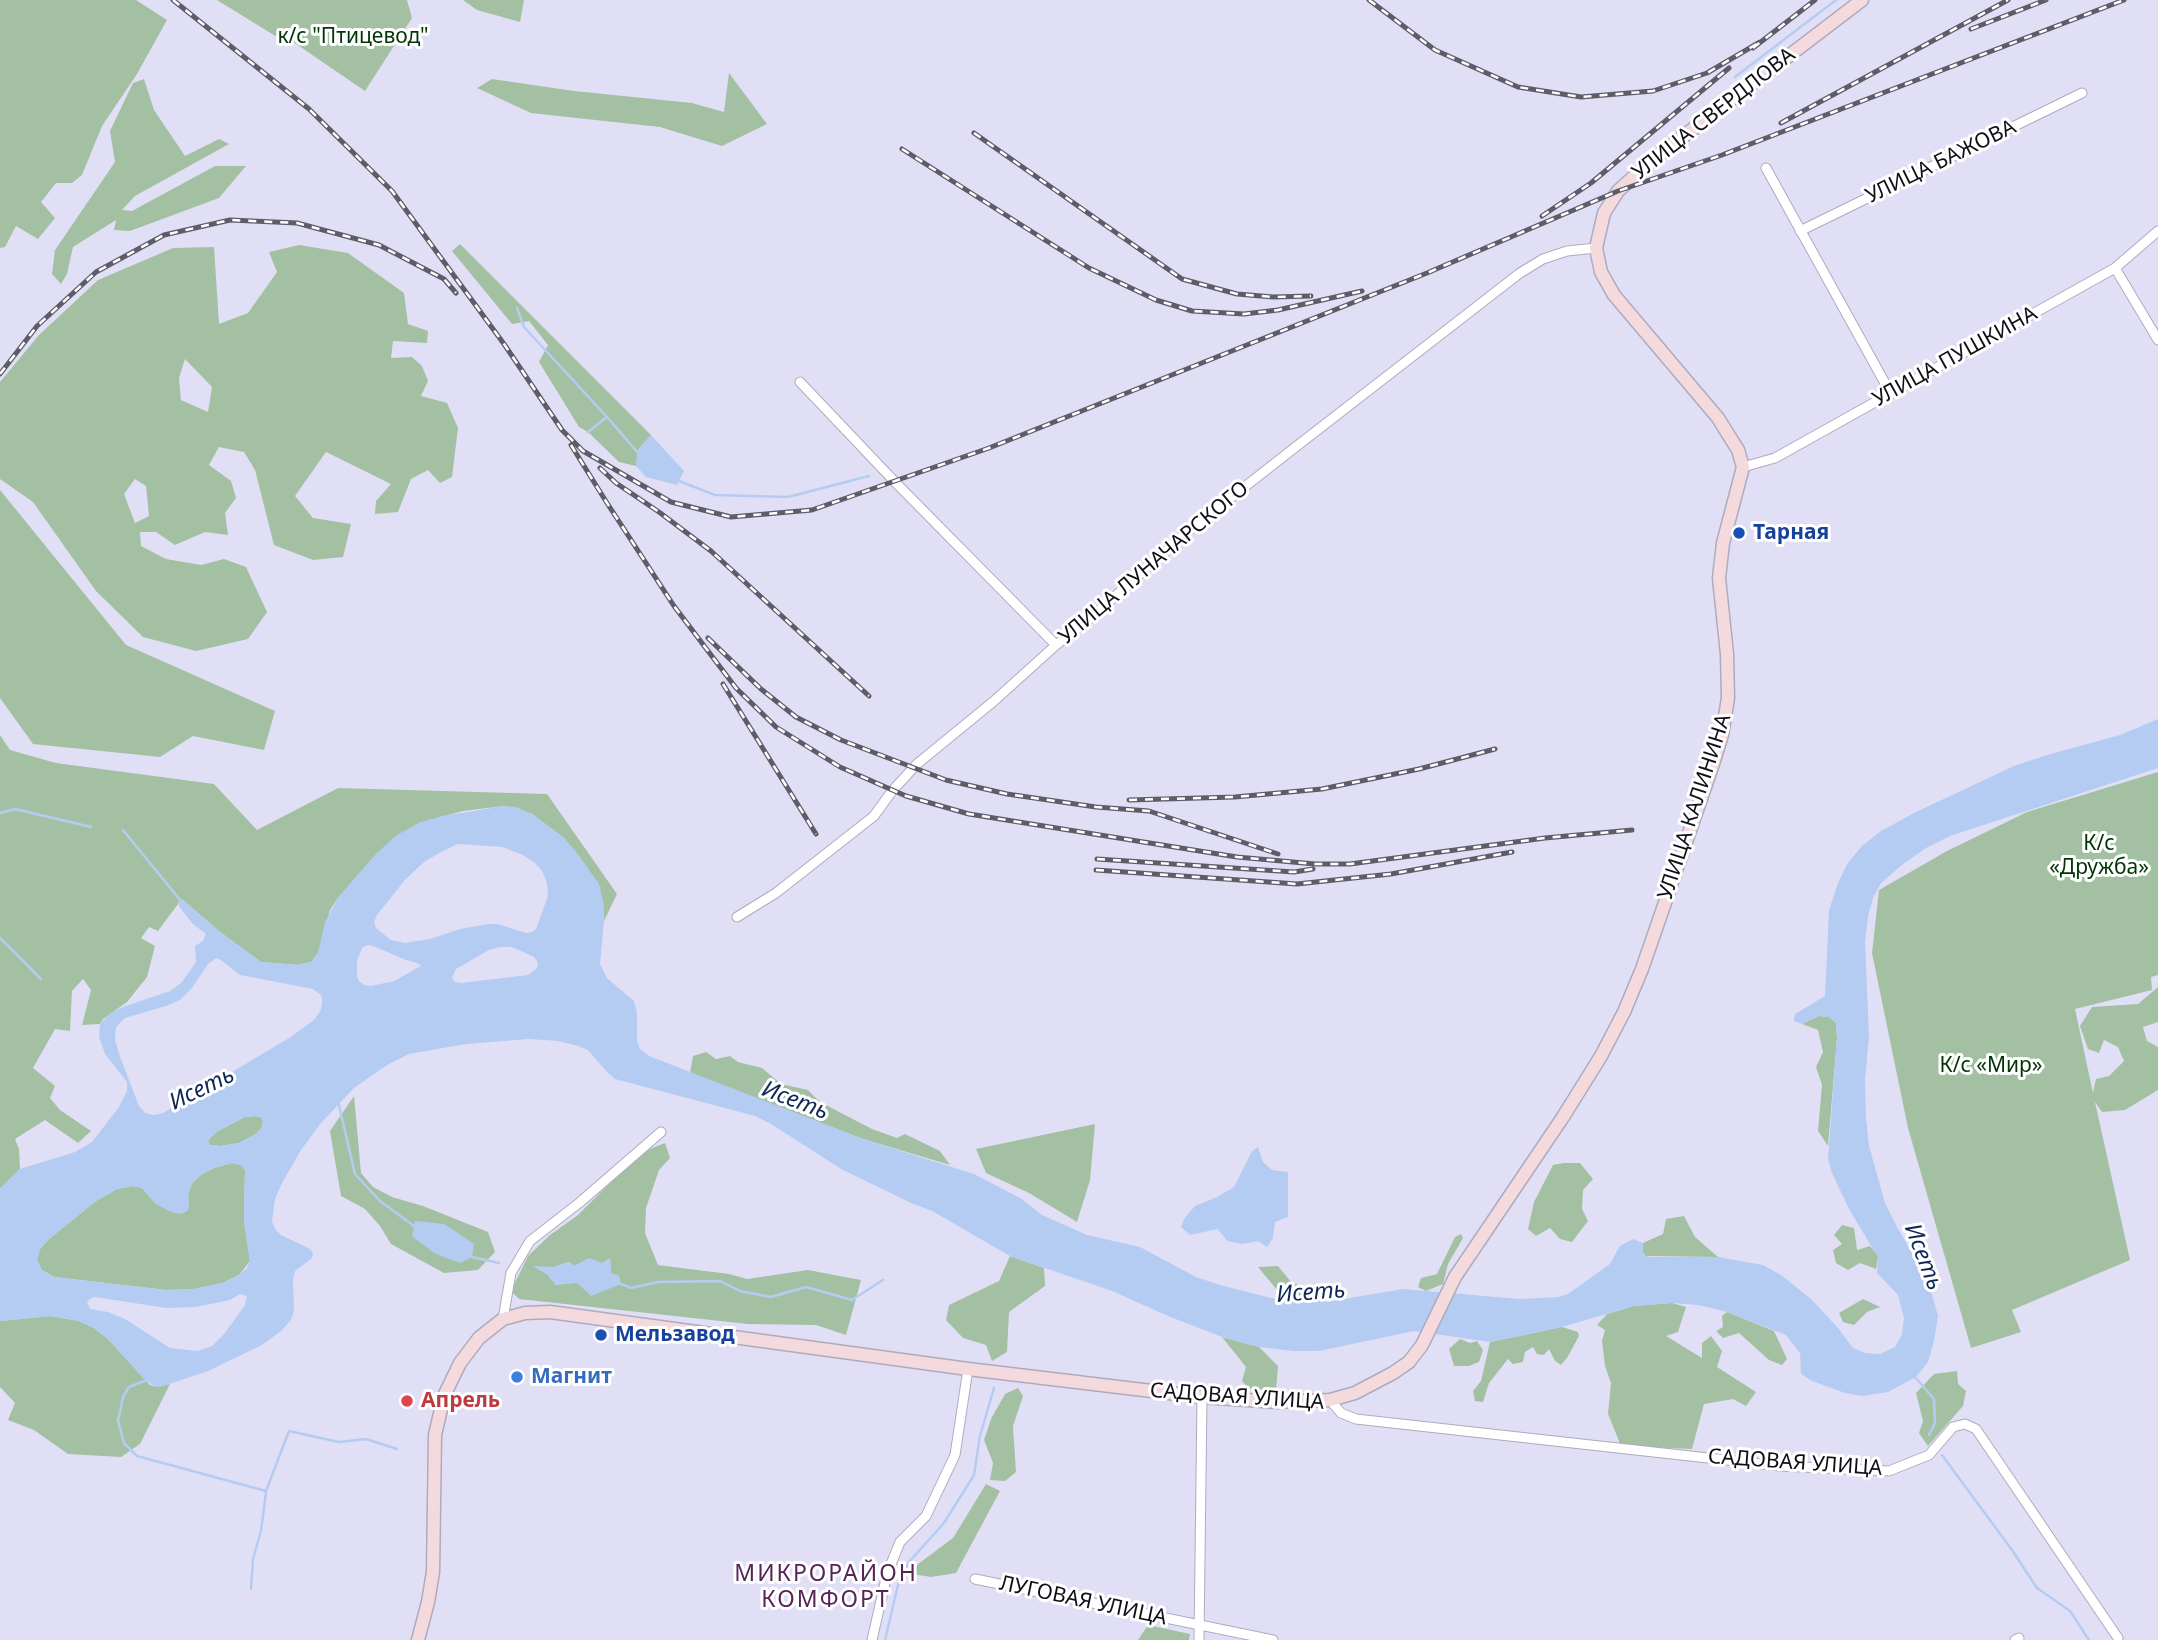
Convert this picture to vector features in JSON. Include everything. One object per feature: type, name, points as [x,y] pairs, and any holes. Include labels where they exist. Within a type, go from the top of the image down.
[{"type":"main road","name":"УЛИЦА СВЕРДЛОВА","points":[[1596,248],[1604,213],[1618,191],[1651,161],[1862,0]]},
{"type":"main road","points":[[1596,248],[1601,272],[1614,295],[1718,418],[1738,450],[1743,467]]},
{"type":"main road","name":"УЛИЦА КАЛИНИНА","points":[[1330,1400],[1355,1393],[1394,1373],[1409,1362],[1422,1345],[1455,1277],[1477,1241],[1537,1157],[1601,1056],[1624,1012],[1642,969],[1722,735],[1728,698],[1727,654],[1719,578],[1723,543],[1743,467]]},
{"type":"main road","name":"САДОВАЯ УЛИЦА","points":[[503,1320],[525,1313],[550,1312],[1202,1398],[1278,1402],[1330,1400]]},
{"type":"main road","points":[[418,1640],[433,1572],[435,1435],[444,1396],[460,1363],[479,1338],[503,1320]]},
{"type":"street","name":"УЛИЦА БАЖОВА","points":[[1800,230],[2082,93]]},
{"type":"street","points":[[1766,168],[1891,394]]},
{"type":"street","name":"УЛИЦА ПУШКИНА","points":[[1743,467],[1775,458],[2115,268],[2158,230]]},
{"type":"street","name":"УЛИЦА ЛУНАЧАРСКОГО","points":[[737,917],[776,893],[874,816],[917,764],[994,701],[1192,528],[1520,273],[1543,259],[1567,251],[1596,248]]},
{"type":"street","points":[[2115,268],[2158,340]]},
{"type":"street","points":[[800,382],[1056,645]]},
{"type":"street","points":[[503,1320],[511,1273],[530,1241],[579,1203],[661,1132]]},
{"type":"street","points":[[872,1640],[887,1574],[900,1542],[926,1516],[955,1455],[968,1369]]},
{"type":"street","points":[[1199,1640],[1202,1398]]},
{"type":"street","name":"САДОВАЯ УЛИЦА","points":[[1330,1400],[1341,1413],[1356,1419],[1780,1466],[1889,1471],[1929,1455],[1953,1427],[1965,1424],[1976,1429],[2118,1638]]},
{"type":"street","name":"ЛУГОВАЯ УЛИЦА","points":[[975,1578],[1273,1640]]},
{"type":"green space","points":[[0,0],[136,0],[167,20],[137,74],[102,126],[82,175],[72,183],[56,183],[41,202],[55,218],[38,239],[16,226],[5,247],[0,248]]},
{"type":"green space","name":"к/с \"Птицевод\"","points":[[217,0],[407,0],[412,18],[365,91],[280,33],[277,37]]},
{"type":"green space","points":[[463,0],[524,0],[520,22],[477,10]]},
{"type":"green space","points":[[729,73],[767,124],[722,146],[660,127],[531,113],[477,88],[492,79],[574,91],[692,103],[724,112]]},
{"type":"green space","points":[[144,79],[154,110],[185,156],[219,139],[229,144],[135,196],[122,210],[132,211],[215,166],[246,166],[219,198],[130,231],[114,230],[116,220],[73,247],[67,274],[61,284],[52,274],[55,250],[115,162],[110,131],[133,83]]},
{"type":"green space","points":[[460,244],[651,435],[638,450],[636,466],[619,462],[588,432],[579,427],[539,362],[548,345],[529,321],[512,324],[452,251]]},
{"type":"green space","points":[[299,245],[348,253],[404,293],[408,324],[428,331],[427,343],[393,341],[391,358],[412,357],[422,366],[428,381],[421,396],[447,403],[458,428],[452,477],[440,483],[428,470],[411,479],[398,512],[375,514],[376,501],[391,484],[326,452],[295,496],[313,518],[351,524],[343,557],[313,560],[274,545],[255,470],[244,452],[219,447],[209,465],[231,481],[236,498],[225,513],[228,535],[205,532],[175,545],[156,532],[140,532],[141,546],[166,559],[201,565],[224,559],[246,567],[267,612],[248,639],[196,651],[143,637],[96,591],[33,502],[0,479],[0,382],[39,335],[98,280],[173,248],[214,247],[219,324],[248,313],[277,272],[269,252]],"holes":[[[185,359],[212,387],[208,412],[181,400],[179,378]],[[135,479],[146,486],[149,516],[135,523],[124,494]]]},
{"type":"green space","points":[[0,490],[126,645],[275,711],[264,750],[193,736],[160,757],[33,744],[0,698]]},
{"type":"green space","points":[[0,735],[10,750],[56,763],[214,784],[257,830],[338,788],[547,794],[617,894],[604,921],[603,901],[564,838],[532,814],[504,806],[463,811],[419,823],[378,852],[330,910],[318,953],[311,962],[298,965],[261,962],[183,900],[179,901],[158,931],[149,927],[141,938],[155,946],[147,977],[127,1002],[100,1024],[82,1025],[91,990],[83,979],[72,991],[70,1031],[55,1029],[33,1068],[55,1086],[50,1098],[60,1110],[91,1131],[78,1143],[45,1120],[15,1139],[19,1149],[20,1169],[0,1189]]},
{"type":"green space","name":"К/с «Мир»","points":[[2158,772],[2158,975],[2151,977],[2152,990],[2075,1009],[2093,1093],[2096,1079],[2109,1076],[2124,1061],[2118,1047],[2104,1040],[2099,1053],[2088,1049],[2080,1026],[2092,1007],[2138,1004],[2158,987],[2158,1022],[2143,1027],[2147,1041],[2158,1047],[2158,1090],[2125,1110],[2102,1112],[2095,1102],[2130,1260],[2012,1310],[2021,1332],[1971,1348],[1908,1128],[1872,953],[1879,890],[1947,851],[2027,812]]},
{"type":"green space","points":[[1819,1016],[1829,1017],[1836,1023],[1828,1146],[1818,1131],[1822,1085],[1816,1067],[1823,1052],[1818,1030],[1802,1024]]},
{"type":"green space","points":[[706,1052],[716,1059],[730,1056],[738,1062],[762,1068],[781,1084],[808,1090],[820,1102],[872,1129],[897,1138],[905,1134],[940,1151],[950,1165],[863,1139],[690,1073],[693,1056]]},
{"type":"green space","points":[[354,1096],[361,1173],[373,1187],[392,1197],[423,1206],[488,1232],[495,1252],[478,1270],[444,1273],[391,1244],[365,1209],[341,1196],[330,1131]]},
{"type":"green space","points":[[245,1117],[261,1117],[263,1121],[256,1134],[239,1143],[210,1145],[208,1141],[218,1131]]},
{"type":"green space","points":[[1095,1124],[1090,1180],[1077,1222],[1029,1193],[986,1173],[976,1149]]},
{"type":"green space","points":[[665,1143],[670,1158],[659,1170],[646,1208],[645,1233],[658,1265],[729,1274],[747,1279],[808,1270],[861,1280],[846,1335],[816,1325],[748,1324],[519,1299],[511,1291],[528,1256],[550,1235],[578,1215],[640,1153]],"holes":[[[610,1259],[611,1273],[556,1285],[547,1274],[535,1267],[553,1267],[569,1262],[574,1266],[602,1264]]]},
{"type":"green space","points":[[232,1163],[241,1165],[245,1170],[244,1221],[250,1261],[240,1274],[223,1283],[194,1289],[166,1290],[54,1277],[42,1270],[37,1260],[40,1249],[49,1239],[96,1201],[117,1189],[133,1186],[142,1188],[156,1204],[187,1211],[192,1183],[214,1168]]},
{"type":"green space","points":[[1580,1163],[1593,1179],[1583,1190],[1582,1209],[1588,1221],[1572,1242],[1560,1239],[1550,1228],[1536,1236],[1528,1229],[1534,1202],[1553,1165]]},
{"type":"green space","points":[[1684,1216],[1695,1237],[1718,1257],[1645,1256],[1643,1243],[1663,1234],[1666,1219]]},
{"type":"green space","points":[[1842,1225],[1854,1228],[1857,1250],[1870,1246],[1876,1253],[1876,1269],[1860,1263],[1848,1270],[1836,1263],[1833,1250],[1842,1244],[1834,1235]]},
{"type":"green space","points":[[1461,1234],[1463,1238],[1448,1264],[1443,1284],[1426,1291],[1418,1287],[1421,1278],[1437,1274],[1455,1237]]},
{"type":"green space","points":[[1010,1256],[1044,1268],[1045,1286],[1009,1312],[1007,1352],[992,1361],[986,1345],[963,1338],[946,1320],[949,1305],[999,1281]]},
{"type":"green space","points":[[1278,1266],[1291,1282],[1311,1290],[1326,1302],[1287,1302],[1258,1267]]},
{"type":"green space","points":[[1863,1299],[1880,1307],[1867,1312],[1854,1325],[1843,1322],[1839,1313]]},
{"type":"green space","points":[[1672,1303],[1686,1307],[1678,1332],[1666,1336],[1702,1358],[1702,1343],[1711,1336],[1722,1351],[1717,1367],[1756,1392],[1746,1406],[1733,1399],[1704,1404],[1692,1449],[1621,1446],[1608,1414],[1611,1383],[1605,1366],[1602,1341],[1605,1330],[1597,1325],[1607,1314],[1634,1306]]},
{"type":"green space","points":[[1727,1312],[1774,1331],[1787,1359],[1782,1365],[1769,1360],[1739,1333],[1723,1338],[1716,1331],[1723,1327],[1722,1316]]},
{"type":"green space","points":[[51,1316],[79,1321],[94,1328],[108,1339],[150,1385],[156,1387],[170,1384],[140,1444],[121,1457],[68,1454],[34,1430],[8,1420],[15,1403],[0,1387],[0,1321]]},
{"type":"green space","points":[[1562,1327],[1578,1332],[1579,1336],[1561,1365],[1555,1361],[1549,1349],[1544,1355],[1537,1354],[1533,1347],[1525,1352],[1523,1362],[1513,1364],[1508,1359],[1489,1383],[1483,1402],[1475,1401],[1473,1391],[1481,1381],[1490,1342]]},
{"type":"green space","points":[[1222,1337],[1259,1347],[1278,1366],[1276,1390],[1249,1389],[1242,1381],[1246,1367]]},
{"type":"green space","points":[[1460,1339],[1470,1343],[1477,1341],[1483,1350],[1479,1362],[1469,1366],[1454,1366],[1449,1349]]},
{"type":"green space","points":[[1957,1371],[1958,1384],[1966,1391],[1963,1406],[1928,1446],[1919,1433],[1923,1421],[1916,1393],[1934,1374]]},
{"type":"green space","points":[[1018,1388],[1023,1396],[1013,1426],[1016,1472],[1005,1481],[990,1480],[993,1463],[984,1440],[991,1419],[1005,1394]]},
{"type":"green space","points":[[986,1484],[1000,1491],[956,1573],[931,1577],[906,1573],[953,1538]]},
{"type":"green space","points":[[1148,1625],[1190,1634],[1189,1640],[1138,1640]]},
{"type":"water","points":[[651,435],[684,471],[677,485],[646,477],[636,466],[638,450]]},
{"type":"water","points":[[2158,719],[2158,768],[1950,836],[1926,848],[1902,865],[1881,883],[1873,898],[1865,942],[1869,1036],[1865,1081],[1869,1146],[1885,1203],[1917,1261],[1931,1291],[1938,1316],[1928,1362],[1916,1377],[1888,1392],[1863,1396],[1845,1393],[1812,1381],[1801,1374],[1800,1353],[1786,1335],[1727,1312],[1698,1305],[1672,1303],[1634,1306],[1562,1327],[1490,1342],[1414,1331],[1319,1351],[1259,1347],[1222,1337],[1112,1291],[1010,1256],[932,1211],[841,1169],[755,1116],[615,1079],[588,1050],[558,1041],[529,1039],[466,1044],[409,1054],[387,1065],[354,1088],[321,1123],[282,1183],[275,1199],[272,1222],[281,1235],[310,1249],[312,1258],[295,1271],[294,1311],[291,1320],[262,1345],[208,1371],[156,1387],[145,1380],[108,1339],[79,1321],[51,1316],[0,1321],[0,1189],[20,1169],[75,1152],[92,1142],[119,1107],[127,1091],[127,1082],[105,1054],[99,1037],[100,1024],[120,1008],[170,991],[181,983],[196,962],[195,946],[203,941],[206,934],[193,924],[181,909],[178,904],[180,899],[261,962],[298,965],[311,962],[318,953],[325,922],[338,898],[378,852],[397,835],[419,823],[442,816],[504,806],[516,807],[532,814],[564,838],[599,884],[604,921],[600,964],[607,978],[634,1001],[637,1040],[640,1049],[649,1056],[863,1139],[974,1174],[1022,1199],[1042,1215],[1087,1235],[1140,1247],[1196,1277],[1287,1302],[1326,1302],[1403,1289],[1520,1299],[1558,1297],[1568,1294],[1610,1264],[1620,1246],[1633,1239],[1643,1243],[1643,1254],[1649,1257],[1718,1257],[1763,1265],[1781,1275],[1811,1299],[1853,1348],[1865,1353],[1880,1354],[1895,1347],[1902,1334],[1904,1318],[1898,1295],[1877,1273],[1878,1257],[1850,1211],[1828,1159],[1836,1023],[1829,1017],[1819,1016],[1802,1024],[1794,1021],[1795,1014],[1825,996],[1829,910],[1838,883],[1847,864],[1862,846],[1881,831],[1916,812],[2014,766],[2120,735]],"holes":[[[458,844],[502,847],[535,863],[547,883],[548,896],[536,929],[526,933],[498,924],[488,924],[405,943],[391,940],[376,928],[374,922],[377,915],[405,880],[424,862]],[[367,945],[421,966],[394,981],[371,986],[359,981],[357,961],[362,948]],[[500,947],[512,947],[534,957],[538,966],[528,975],[461,983],[452,978],[456,969],[489,950]],[[216,958],[240,975],[313,989],[321,995],[321,1010],[314,1020],[289,1038],[163,1113],[145,1113],[139,1106],[119,1054],[115,1039],[116,1027],[125,1018],[180,1000],[192,988],[208,964]],[[245,1117],[261,1117],[263,1121],[256,1134],[239,1143],[210,1145],[208,1141],[218,1131]],[[232,1163],[241,1165],[245,1170],[244,1221],[250,1261],[240,1274],[223,1283],[194,1289],[166,1290],[54,1277],[42,1270],[37,1260],[40,1249],[96,1201],[117,1189],[133,1186],[142,1188],[156,1204],[181,1214],[187,1211],[189,1206],[188,1194],[192,1183],[202,1174]],[[240,1294],[247,1296],[245,1305],[224,1334],[212,1346],[198,1351],[170,1348],[125,1319],[90,1309],[87,1302],[95,1297],[166,1308],[196,1307],[230,1300]]]},
{"type":"water","points":[[1258,1147],[1263,1162],[1272,1170],[1288,1172],[1288,1217],[1275,1222],[1273,1238],[1267,1247],[1258,1241],[1242,1244],[1227,1241],[1218,1229],[1190,1235],[1181,1227],[1184,1219],[1195,1206],[1234,1187],[1252,1151]]},
{"type":"water","points":[[415,1221],[444,1224],[474,1244],[472,1257],[460,1263],[434,1253],[412,1236]]},
{"type":"water","points":[[589,1258],[602,1263],[610,1258],[611,1273],[619,1276],[621,1284],[591,1296],[577,1283],[556,1285],[547,1274],[533,1266],[552,1267],[570,1262],[574,1266]]},
{"type":"waterway","points":[[1735,77],[1836,0]]},
{"type":"waterway","points":[[517,308],[524,327],[607,417],[588,432]]},
{"type":"waterway","points":[[607,417],[639,454]]},
{"type":"waterway","points":[[679,481],[715,495],[788,497],[869,476]]},
{"type":"waterway","points":[[0,813],[15,809],[91,827]]},
{"type":"waterway","points":[[123,830],[181,901]]},
{"type":"waterway","points":[[0,938],[41,979]]},
{"type":"waterway","points":[[338,1101],[355,1174],[380,1201],[414,1226]]},
{"type":"waterway","points":[[472,1257],[499,1263]]},
{"type":"waterway","points":[[621,1284],[631,1288],[658,1282],[720,1281],[740,1291],[771,1297],[806,1287],[852,1300],[883,1280]]},
{"type":"waterway","points":[[1915,1377],[1934,1399],[1935,1423],[1929,1435]]},
{"type":"waterway","points":[[147,1380],[129,1387],[123,1397],[118,1421],[124,1443],[137,1456],[266,1491],[289,1431],[339,1442],[366,1439],[397,1449]]},
{"type":"waterway","points":[[885,1640],[898,1585],[909,1562],[944,1523],[974,1475],[980,1436],[994,1388]]},
{"type":"waterway","points":[[1942,1455],[2037,1588],[2070,1611],[2089,1640]]},
{"type":"waterway","points":[[251,1589],[253,1559],[261,1531],[266,1492]]},
{"type":"railway","points":[[173,0],[309,109],[392,191],[504,344],[562,430],[583,451],[671,502],[731,517],[812,510],[989,448],[1427,273],[1618,191],[1722,155],[2124,0]]},
{"type":"railway","points":[[1369,0],[1435,50],[1518,87],[1581,97],[1653,91],[1707,73],[1760,42]]},
{"type":"railway","points":[[1753,48],[1815,0]]},
{"type":"railway","points":[[1781,123],[2008,0]]},
{"type":"railway","points":[[1971,29],[2046,0]]},
{"type":"railway","points":[[1542,216],[1591,183],[1729,68]]},
{"type":"railway","points":[[974,133],[1182,279],[1237,294],[1311,296]]},
{"type":"railway","points":[[902,149],[1089,268],[1156,300],[1192,311],[1244,314],[1278,310],[1362,291]]},
{"type":"railway","points":[[0,374],[37,326],[96,272],[164,235],[230,220],[297,223],[379,245],[444,279],[456,293]]},
{"type":"railway","points":[[571,445],[674,606],[736,688],[776,727],[840,767],[906,796],[969,814],[1237,857],[1315,864],[1350,864],[1545,838],[1632,830]]},
{"type":"railway","points":[[600,468],[616,483],[711,551],[869,696]]},
{"type":"railway","points":[[708,638],[761,689],[796,717],[841,740],[946,780],[1007,794],[1096,807],[1149,811],[1278,854]]},
{"type":"railway","points":[[723,684],[816,834]]},
{"type":"railway","points":[[1129,800],[1235,797],[1322,789],[1419,769],[1495,749]]},
{"type":"railway","points":[[1096,870],[1297,884],[1391,874],[1512,852]]},
{"type":"railway","points":[[1097,859],[1294,872],[1313,869]]},
{"type":"place","name":"Тарная","points":[[1739,533]]},
{"type":"place","name":"Мельзавод","points":[[601,1335]]},
{"type":"place","name":"Магнит","points":[[517,1377]]},
{"type":"place","name":"Апрель","points":[[407,1401]]},
{"type":"district","name":"МИКРОРАЙОН КОМФОРТ","points":[[826,1587]]},
{"type":"park label","name":"К/с «Дружба»","points":[[2099,856]]},
{"type":"water label","name":"Исеть","points":[[202,1089]]},
{"type":"water label","name":"Исеть","points":[[795,1101]]},
{"type":"water label","name":"Исеть","points":[[1923,1257]]},
{"type":"water label","name":"Исеть","points":[[1311,1293]]}]
